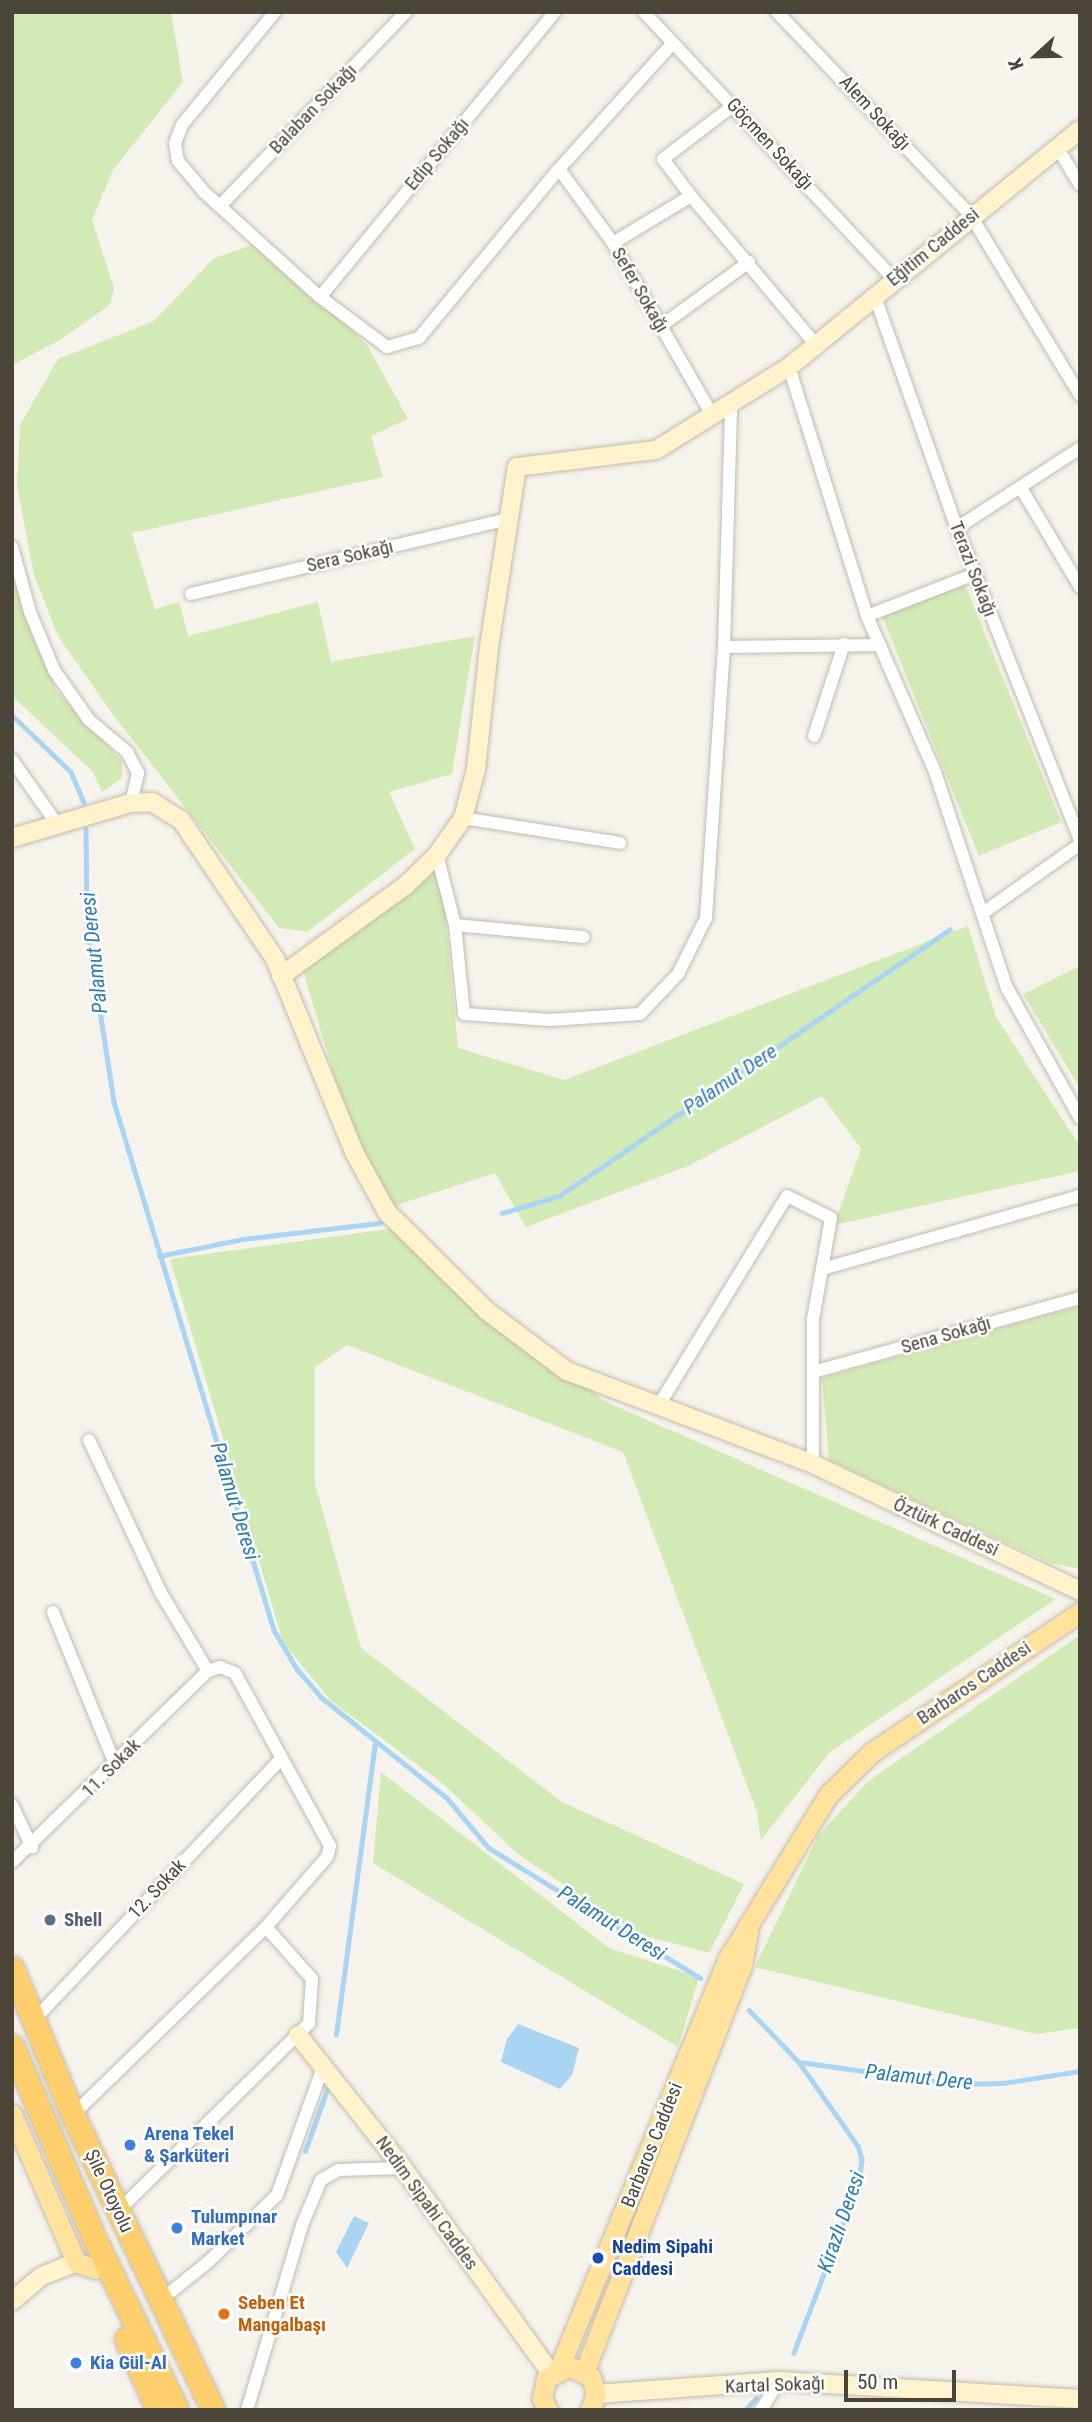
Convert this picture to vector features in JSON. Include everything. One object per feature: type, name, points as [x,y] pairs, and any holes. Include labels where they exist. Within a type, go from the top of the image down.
[{"type":"highway","name":"Şile Otoyolu","points":[[12,1968],[73,2116],[213,2410]]},
{"type":"highway","name":"Şile Otoyolu","points":[[12,2048],[96,2242],[177,2410]]},
{"type":"highway","points":[[12,2048],[85,2266],[158,2410]]},
{"type":"highway","points":[[118,2211],[172,2291],[230,2410]]},
{"type":"main road","name":"Barbaros Caddesi","points":[[543,2406],[543,2385],[555,2371],[727,1960],[828,1795],[872,1752],[1080,1612]]},
{"type":"main road","name":"Barbaros Caddesi","points":[[584,2370],[742,1966],[749,1924]]},
{"type":"main road","points":[[12,2114],[85,2266]]},
{"type":"main road","points":[[555,2371],[584,2370],[593,2402]]},
{"type":"street","points":[[275,12],[204,93],[175,143],[178,161],[220,206],[320,296],[387,347],[419,338],[558,170],[673,43]]},
{"type":"street","name":"Balaban Sokağı","points":[[220,206],[406,12]]},
{"type":"street","name":"Edip Sokağı","points":[[320,296],[555,12]]},
{"type":"street","name":"Göçmen Sokağı","points":[[644,12],[734,105],[893,278]]},
{"type":"street","name":"Alem Sokağı","points":[[777,12],[971,216],[1080,395]]},
{"type":"street","points":[[734,105],[663,159],[815,344]]},
{"type":"street","name":"Eğitim Caddesi","points":[[509,519],[517,467],[656,450],[713,416],[789,367],[893,278],[1080,130]]},
{"type":"street","points":[[1057,147],[1080,185]]},
{"type":"street","name":"Sefer Sokağı","points":[[558,170],[613,243],[713,416]]},
{"type":"street","points":[[613,243],[691,196]]},
{"type":"street","points":[[661,326],[749,262]]},
{"type":"street","name":"Terazi Sokağı","points":[[874,294],[957,528],[1080,842]]},
{"type":"street","points":[[789,367],[867,616],[935,772],[1007,988],[1080,1118]]},
{"type":"street","points":[[437,855],[455,925],[464,1014],[551,1020],[640,1014],[678,974],[706,918],[724,647],[731,405]]},
{"type":"street","points":[[957,528],[1080,448]]},
{"type":"street","points":[[1021,488],[1080,587]]},
{"type":"street","points":[[281,976],[405,886],[437,855],[463,818],[476,769],[509,519]]},
{"type":"street","name":"Sera Sokağı","points":[[191,594],[509,519]]},
{"type":"street","points":[[12,547],[26,600],[54,670],[89,720],[127,752],[138,773],[131,803],[12,838]]},
{"type":"street","points":[[867,616],[975,574]]},
{"type":"street","points":[[814,736],[844,644]]},
{"type":"street","points":[[724,647],[880,645]]},
{"type":"street","points":[[12,760],[57,824]]},
{"type":"street","name":"Öztürk Caddesi","points":[[131,803],[152,802],[181,820],[275,959],[354,1152],[387,1212],[487,1311],[567,1371],[813,1464],[1080,1591]]},
{"type":"street","points":[[463,818],[620,843]]},
{"type":"street","points":[[983,913],[1080,842]]},
{"type":"street","points":[[455,925],[583,937]]},
{"type":"street","points":[[659,1405],[787,1196],[831,1218],[813,1319],[813,1464]]},
{"type":"street","points":[[822,1269],[1080,1196]]},
{"type":"street","name":"Sena Sokağı","points":[[813,1372],[1080,1298]]},
{"type":"street","points":[[73,2116],[267,1927],[327,1857],[330,1846],[235,1673],[220,1667],[208,1671],[161,1593],[89,1440]]},
{"type":"street","points":[[53,1612],[115,1764]]},
{"type":"street","name":"11. Sokak","points":[[12,1862],[32,1847],[208,1671]]},
{"type":"street","name":"12. Sokak","points":[[34,2020],[281,1759]]},
{"type":"street","points":[[12,1805],[32,1847]]},
{"type":"street","points":[[118,2211],[309,2023],[312,1979],[267,1927]]},
{"type":"street","name":"Nedim Sipahi Caddes","points":[[298,2035],[403,2168],[555,2371]]},
{"type":"street","points":[[172,2291],[207,2263],[277,2195],[323,2067]]},
{"type":"street","points":[[247,2410],[302,2225],[321,2180],[338,2170],[403,2168]]},
{"type":"street","points":[[12,2301],[42,2276],[85,2266]]},
{"type":"street","points":[[761,2410],[779,2381]]},
{"type":"street","name":"Kartal Sokağı","points":[[593,2402],[779,2381],[1080,2399]]},
{"type":"green space","points":[[12,12],[171,12],[183,82],[113,170],[92,220],[114,288],[110,305],[58,341],[12,365]]},
{"type":"green space","points":[[264,241],[367,345],[408,419],[371,436],[383,477],[132,533],[155,610],[179,601],[188,636],[318,602],[331,662],[475,636],[452,774],[389,792],[415,849],[307,932],[279,928],[114,716],[58,636],[34,575],[17,486],[20,425],[58,359],[154,321],[214,258]]},
{"type":"green space","points":[[12,576],[56,690],[122,761],[122,778],[102,792],[93,772],[12,696]]},
{"type":"green space","points":[[965,584],[1061,822],[979,856],[882,617]]},
{"type":"green space","points":[[441,870],[458,1048],[564,1080],[968,926],[996,1017],[1080,1146],[1080,1171],[834,1225],[861,1149],[822,1096],[688,1166],[526,1227],[495,1173],[394,1206],[361,1167],[301,964],[314,943]]},
{"type":"green space","points":[[1080,966],[1080,1088],[1023,994]]},
{"type":"green space","points":[[396,1228],[604,1401],[1056,1599],[830,1752],[761,1840],[757,1812],[623,1452],[347,1345],[315,1367],[315,1484],[361,1648],[562,1802],[744,1884],[709,1953],[638,1934],[519,1855],[442,1783],[331,1701],[283,1642],[170,1259]]},
{"type":"green space","points":[[1080,1306],[1080,1569],[1050,1563],[829,1460],[822,1378]]},
{"type":"green space","points":[[1080,1635],[1080,2028],[1036,2034],[755,1967],[818,1836],[867,1782]]},
{"type":"green space","points":[[381,1772],[609,1948],[699,1977],[678,2047],[373,1863]]},
{"type":"water","points":[[518,2024],[579,2048],[572,2075],[560,2089],[501,2062],[507,2039]]},
{"type":"water","points":[[354,2216],[369,2223],[347,2268],[336,2252]]},
{"type":"waterway","name":"Palamut Deresi","points":[[12,715],[71,772],[84,802]]},
{"type":"waterway","name":"Palamut Deresi","points":[[86,829],[87,927],[114,1102],[274,1630],[297,1669],[321,1697],[447,1798],[489,1848],[700,1978]]},
{"type":"waterway","name":"Palamut Dere","points":[[502,1213],[559,1196],[950,929]]},
{"type":"waterway","name":"Palamut Dere","points":[[159,1256],[243,1239],[380,1223]]},
{"type":"waterway","points":[[336,2035],[375,1742]]},
{"type":"waterway","name":"Kirazlı Deresi","points":[[749,2010],[799,2062],[858,2146],[862,2159],[859,2182],[794,2353]]},
{"type":"waterway","name":"Palamut Dere","points":[[800,2062],[954,2084],[1003,2083],[1080,2071]]},
{"type":"waterway","points":[[305,2151],[327,2090]]},
{"type":"waterway","name":"Kirazlı Deresi","points":[[745,2410],[756,2398]]},
{"type":"place","name":"Shell","points":[[50,1920]]},
{"type":"place","name":"Arena Tekel & Şarküteri","points":[[130,2145]]},
{"type":"place","name":"Tulumpınar Market","points":[[177,2228]]},
{"type":"place","name":"Nedim Sipahi Caddesi","points":[[598,2258]]},
{"type":"place","name":"Seben Et Mangalbaşı","points":[[224,2314]]},
{"type":"place","name":"Kia Gül-Al","points":[[76,2363]]}]
